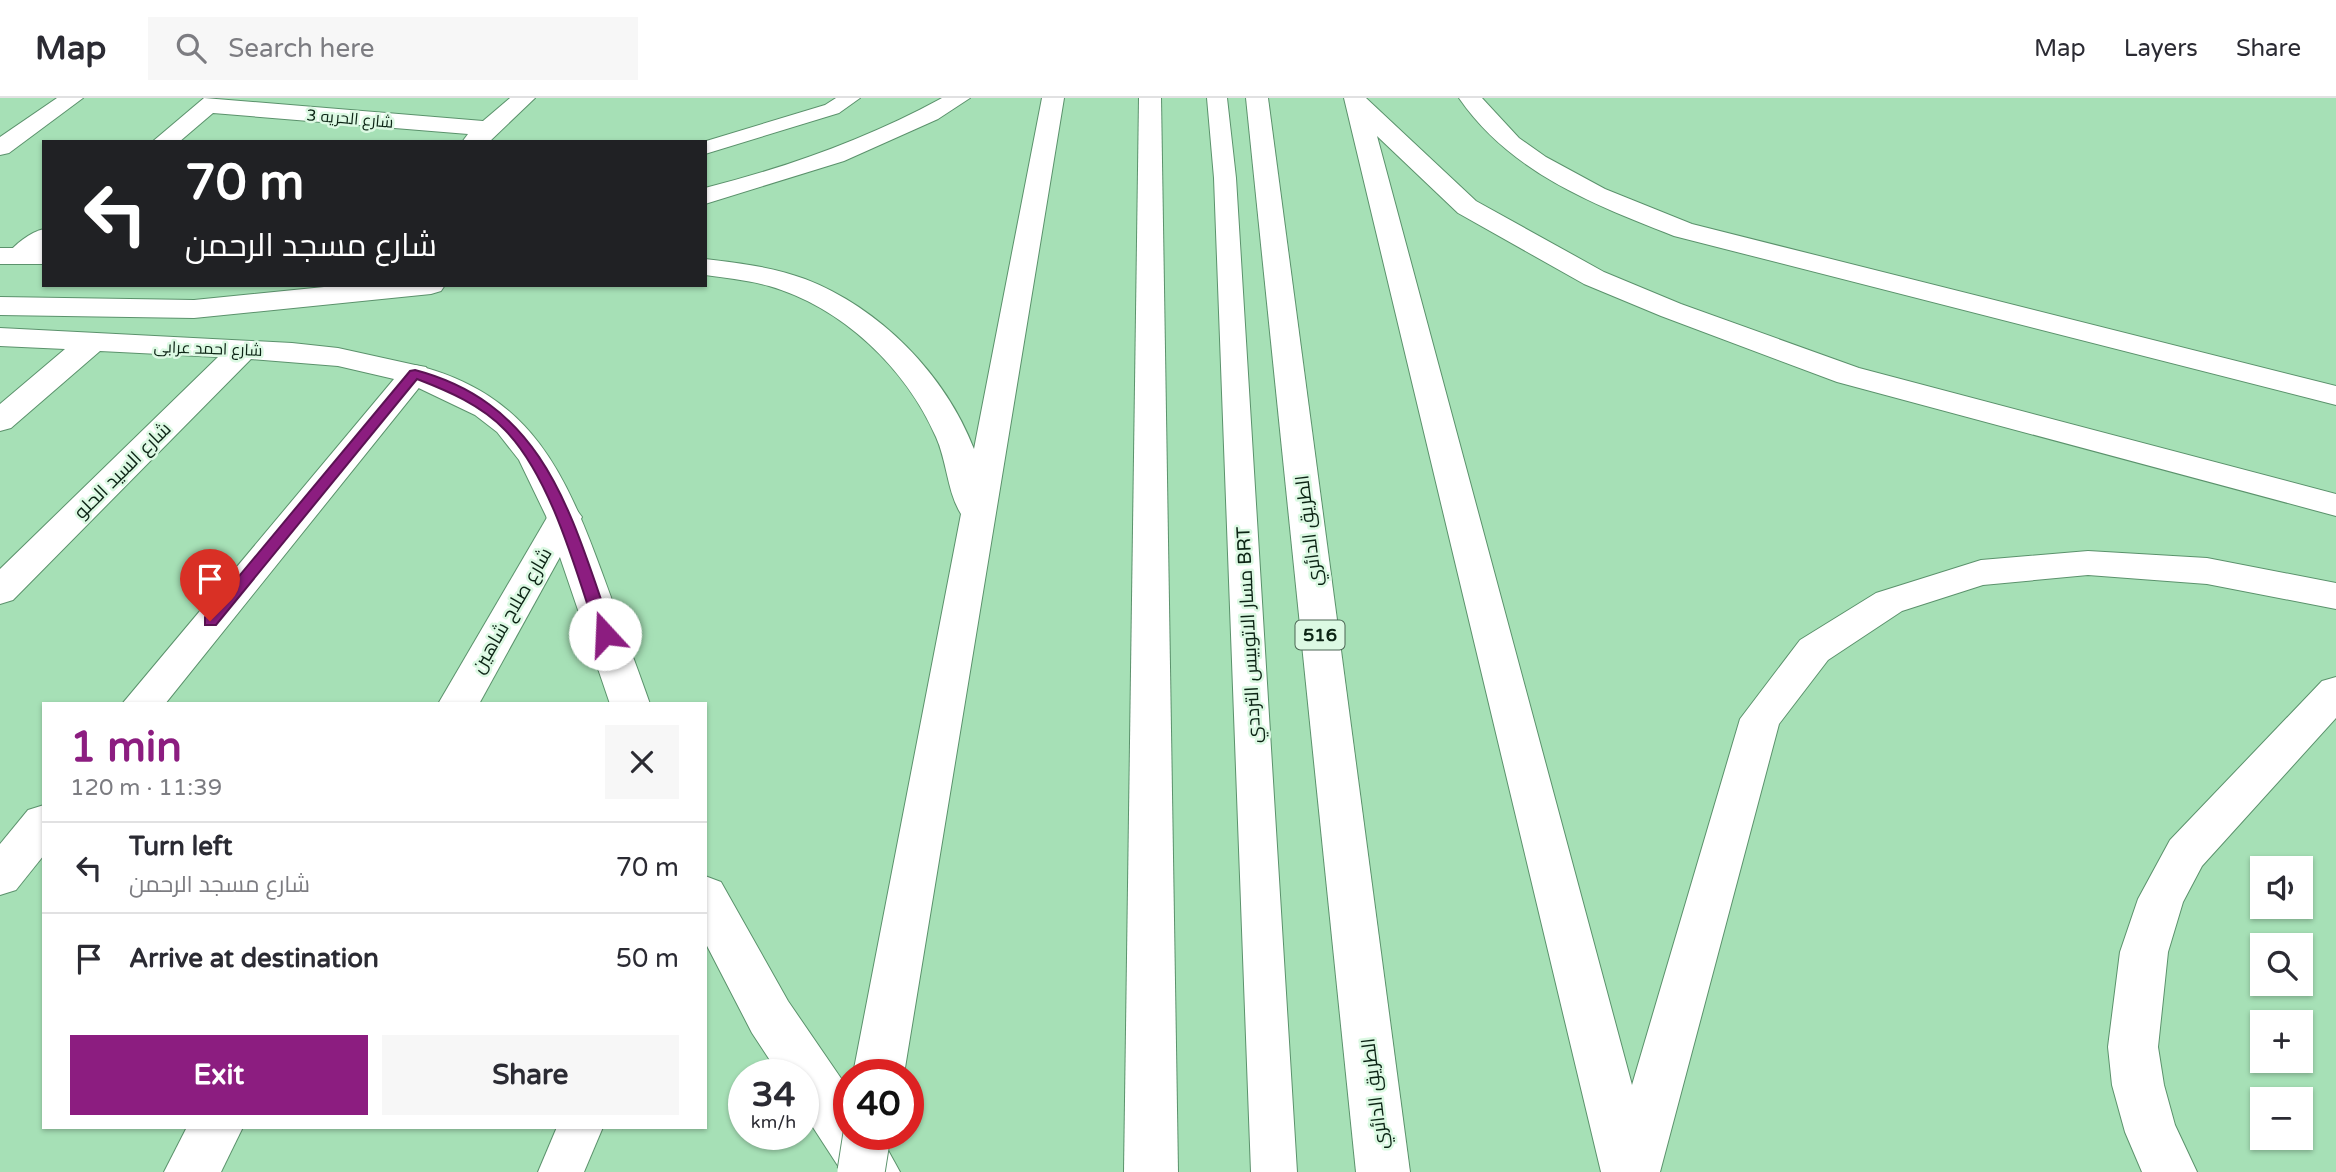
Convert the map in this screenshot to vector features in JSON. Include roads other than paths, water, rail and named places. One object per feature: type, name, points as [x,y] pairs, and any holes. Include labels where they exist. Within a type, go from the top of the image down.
[{"type":"main road","points":[[0,148],[72,98]]},
{"type":"main road","points":[[483,136],[524,98]]},
{"type":"main road","points":[[707,195],[853,149],[959,98]]},
{"type":"main road","points":[[881,1059],[1053,98]]},
{"type":"main road","points":[[1150,98],[1151,1172]]},
{"type":"main road","name":"الطريق الدائري","points":[[1257,98],[1383,1172]]},
{"type":"main road","points":[[1470,98],[1504,136],[1560,175],[1596,194],[1683,230],[2336,396]]},
{"type":"main road","points":[[1355,101],[1467,207],[1594,278],[1671,310],[1848,375],[2336,505]]},
{"type":"main road","points":[[1355,101],[1631,1172]]},
{"type":"main road","points":[[166,140],[213,102]]},
{"type":"main road","name":"شارع الحريه 3","points":[[213,102],[483,136]]},
{"type":"main road","points":[[21,256],[42,239]]},
{"type":"main road","points":[[707,267],[770,278],[803,289],[842,311],[900,358],[934,398],[954,436],[968,478],[977,525]]},
{"type":"main road","points":[[0,306],[194,309],[412,287]]},
{"type":"main road","name":"شارع احمد عرابى","points":[[0,337],[90,344],[244,349],[338,357],[415,374],[450,387],[481,404],[508,425],[533,457],[564,517],[629,702]]},
{"type":"main road","points":[[0,421],[90,344]]},
{"type":"main road","name":"شارع السيد الحلو","points":[[0,591],[244,349]]},
{"type":"main road","points":[[144,702],[415,374]]},
{"type":"main road","name":"شارع صلاح شاهين","points":[[459,702],[564,517]]},
{"type":"main road","points":[[1631,1172],[1760,719],[1814,650],[1889,602],[1981,573],[2088,563],[2207,571],[2336,596]]},
{"type":"main road","points":[[2170,1172],[2151,1132],[2138,1085],[2133,1046],[2144,952],[2161,899],[2186,853],[2336,692]]},
{"type":"main road","points":[[0,876],[42,825]]},
{"type":"main road","points":[[707,900],[770,1017],[873,1172]]},
{"type":"main road","points":[[191,1172],[216,1129]]},
{"type":"main road","points":[[861,1172],[864,1150]]},
{"type":"lane","points":[[707,147],[832,109],[850,98]]},
{"type":"lane","name":"مسار الاتوبيس الترددي BRT","points":[[1217,98],[1225,178],[1274,1172]]},
{"type":"lane","points":[[561,1172],[579,1129]]}]
